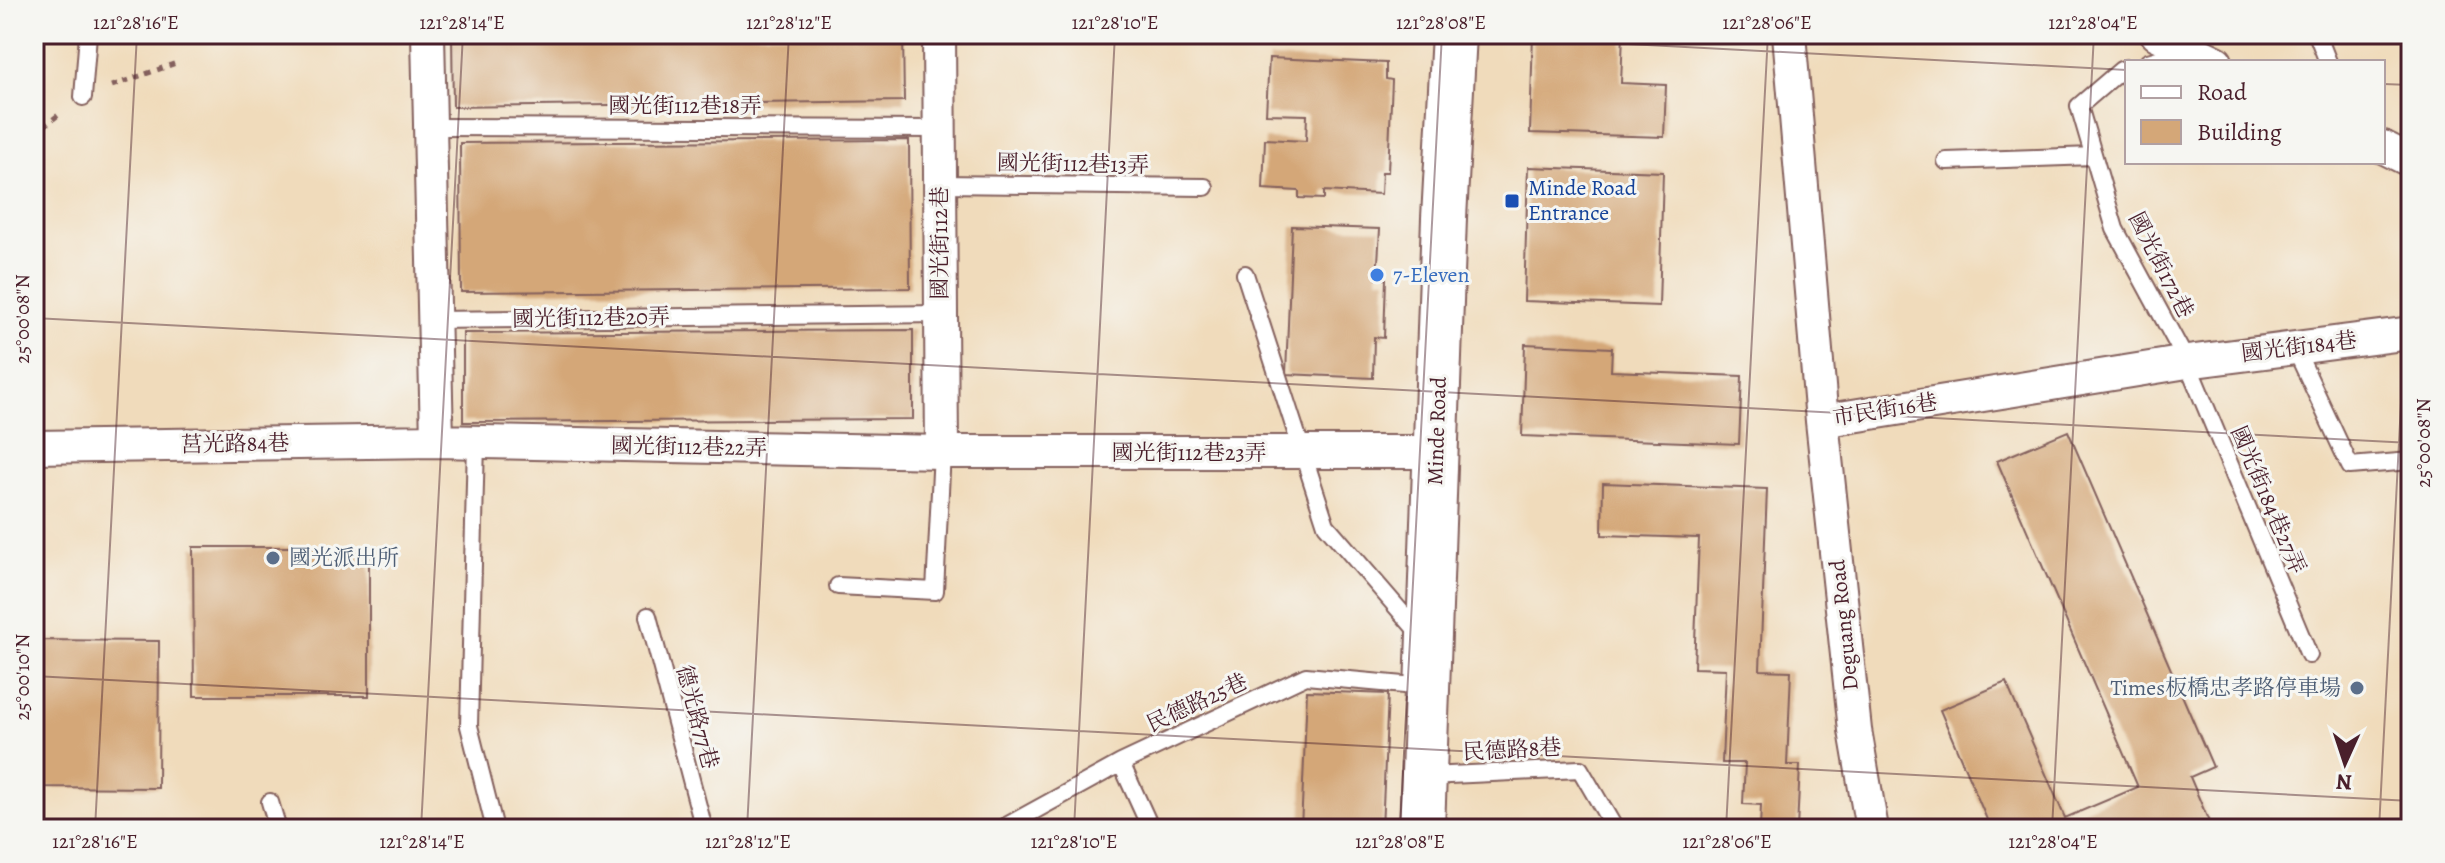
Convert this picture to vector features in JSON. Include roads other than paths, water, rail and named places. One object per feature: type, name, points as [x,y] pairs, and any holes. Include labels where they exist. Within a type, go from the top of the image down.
[{"type":"street","points":[[428,34],[437,441]]},
{"type":"street","name":"國光街112巷","points":[[939,34],[942,452]]},
{"type":"street","name":"Minde Road","points":[[1422,829],[1444,218],[1454,34]]},
{"type":"street","name":"市民街16巷","points":[[1789,34],[1822,421],[2187,362]]},
{"type":"street","points":[[2157,34],[2203,56]]},
{"type":"street","points":[[2385,148],[2411,161]]},
{"type":"street","name":"國光街184巷","points":[[2187,362],[2411,333]]},
{"type":"street","name":"Deguang Road","points":[[1822,421],[1855,730],[1872,829]]},
{"type":"street","name":"國光街112巷22弄","points":[[437,441],[942,452]]},
{"type":"street","name":"莒光路84巷","points":[[34,447],[437,441]]},
{"type":"street","name":"國光街112巷23弄","points":[[942,452],[1437,452]]},
{"type":"lane","points":[[83,97],[88,34]]},
{"type":"lane","points":[[2317,34],[2327,60]]},
{"type":"lane","points":[[2166,60],[2203,56]]},
{"type":"lane","name":"國光街172巷","points":[[2125,69],[2079,106],[2115,229],[2187,362]]},
{"type":"lane","name":"國光街112巷18弄","points":[[429,127],[940,129]]},
{"type":"lane","points":[[1946,161],[2093,156]]},
{"type":"lane","name":"國光街112巷13弄","points":[[940,184],[1205,187]]},
{"type":"lane","points":[[1245,274],[1326,525],[1429,645]]},
{"type":"lane","name":"國光街112巷20弄","points":[[434,320],[941,314]]},
{"type":"lane","points":[[2295,348],[2350,466],[2411,461]]},
{"type":"lane","name":"國光街184巷27弄","points":[[2187,362],[2309,655]]},
{"type":"lane","points":[[476,442],[469,726],[495,829]]},
{"type":"lane","points":[[838,586],[935,591],[942,452]]},
{"type":"lane","name":"德光路77巷","points":[[648,616],[704,829]]},
{"type":"lane","name":"民德路25巷","points":[[1001,829],[1121,763],[1306,676],[1427,687]]},
{"type":"lane","points":[[1121,763],[1151,829]]},
{"type":"lane","name":"民德路8巷","points":[[1424,776],[1580,769],[1615,829]]},
{"type":"lane","points":[[270,802],[278,829]]},
{"type":"place","name":"Minde Road Entrance","points":[[1512,201]]},
{"type":"place","name":"7-Eleven","points":[[1377,275]]},
{"type":"place","name":"國光派出所","points":[[273,558]]},
{"type":"place","name":"Times板橋忠孝路停車場","points":[[2357,688]]}]
